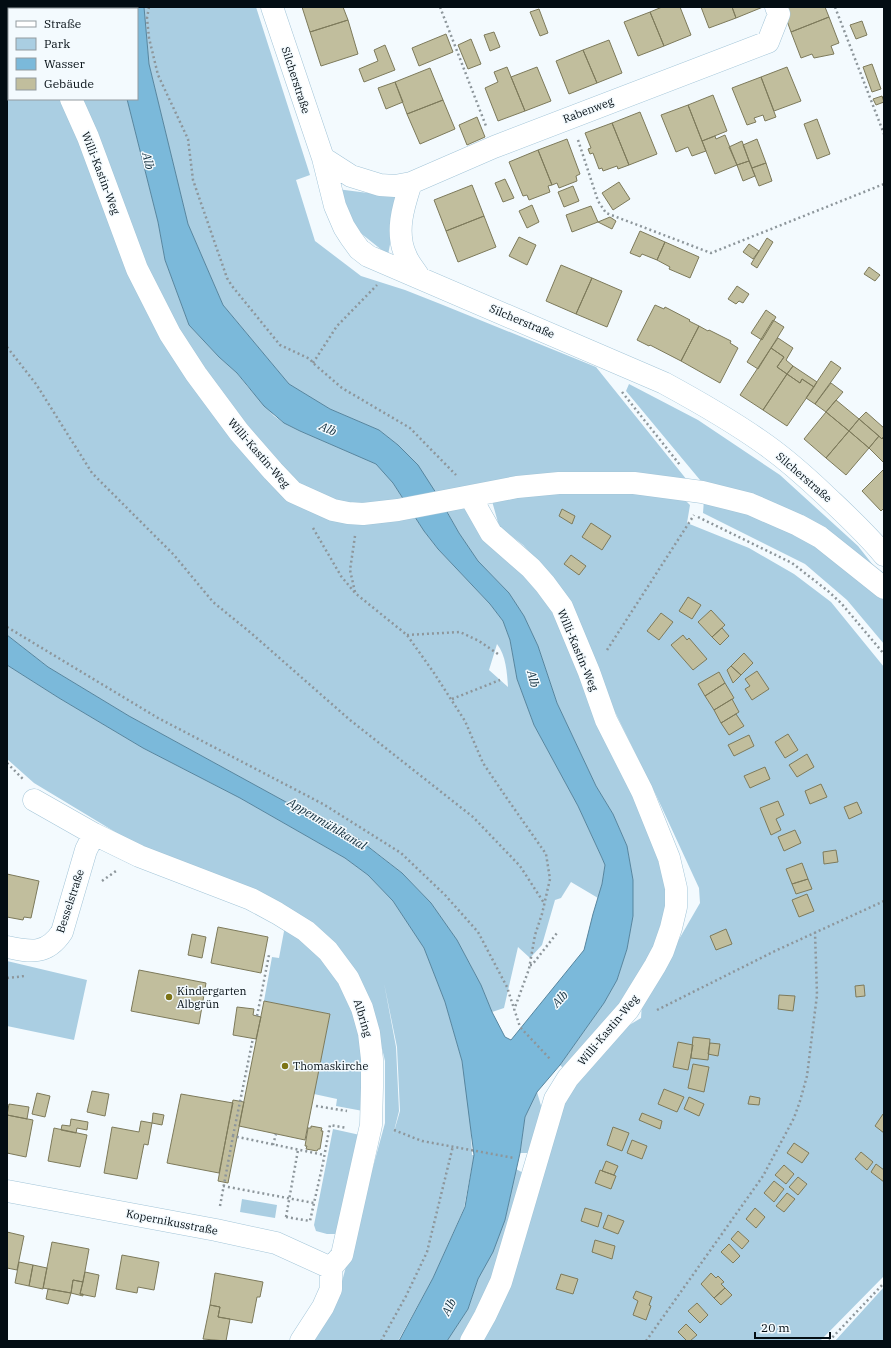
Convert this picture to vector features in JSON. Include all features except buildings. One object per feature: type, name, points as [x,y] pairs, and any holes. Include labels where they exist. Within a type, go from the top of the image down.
[{"type":"street","name":"Silcherstraße","points":[[272,7],[323,158],[335,206],[344,227],[359,249],[368,256],[664,383],[725,418],[766,445],[803,474],[870,539],[884,555]]},
{"type":"street","name":"Rabenweg","points":[[323,158],[351,176],[380,185],[394,186],[411,183],[494,147],[768,42],[779,14],[776,7]]},
{"type":"street","name":"Willi-Kastin-Weg","points":[[71,100],[88,137],[137,269],[170,334],[196,374],[239,432],[273,471],[294,492],[333,510],[363,514],[398,510],[467,497],[474,503],[491,532],[531,568],[562,607],[606,720],[642,791],[669,858],[676,888],[676,907],[663,951],[628,1010],[568,1078],[555,1100],[501,1282],[471,1341]]},
{"type":"street","points":[[411,183],[404,204],[401,225],[401,242],[406,257],[419,277]]},
{"type":"street","points":[[467,497],[517,487],[559,483],[634,483],[702,492],[750,504],[815,534],[884,588]]},
{"type":"street","name":"Albring","points":[[34,800],[94,834],[140,856],[251,899],[277,913],[306,931],[328,951],[348,978],[362,1008],[369,1033],[372,1059],[371,1116],[367,1146],[342,1255],[332,1268]]},
{"type":"street","name":"Besselstraße","points":[[7,947],[29,952],[45,948],[56,942],[62,932],[86,850],[94,834]]},
{"type":"street","name":"Kopernikusstraße","points":[[7,1191],[216,1230],[276,1243],[332,1268]]},
{"type":"street","points":[[301,1341],[323,1307],[331,1289],[332,1268]]},
{"type":"path","points":[[149,7],[147,18],[149,38],[158,75],[188,139],[193,180],[227,278],[280,345],[310,359],[342,388],[410,428],[467,497]]},
{"type":"path","points":[[440,7],[494,147]]},
{"type":"path","points":[[835,7],[884,134]]},
{"type":"path","points":[[570,117],[598,201],[606,213],[711,253],[884,184]]},
{"type":"path","points":[[313,363],[338,326],[394,267]]},
{"type":"path","points":[[7,347],[36,384],[92,472],[174,555],[213,602],[251,633],[350,720],[473,817],[520,866],[544,903]]},
{"type":"path","points":[[588,672],[598,664],[694,515],[702,492],[618,386]]},
{"type":"path","points":[[355,593],[350,570],[353,542],[363,514]]},
{"type":"path","points":[[694,515],[792,563],[828,590],[841,603],[884,654]]},
{"type":"path","points":[[312,527],[341,576],[355,593],[407,635],[452,699],[474,738],[484,763],[546,854],[550,879],[535,935],[529,966],[514,1010]]},
{"type":"path","points":[[7,628],[158,718],[323,804],[401,852],[445,895],[478,932],[507,987],[520,1027],[552,1062]]},
{"type":"path","points":[[407,635],[460,632],[479,641],[498,654]]},
{"type":"path","points":[[452,699],[500,680]]},
{"type":"path","points":[[628,1010],[636,1015],[646,1015],[815,932],[884,901]]},
{"type":"path","points":[[646,1341],[763,1176],[794,1118],[807,1076],[817,995],[815,932]]},
{"type":"path","points":[[529,966],[532,965],[557,933]]},
{"type":"path","points":[[257,1016],[269,955]]},
{"type":"path","points":[[220,1199],[253,1038]]},
{"type":"path","points":[[316,1106],[371,1116]]},
{"type":"path","points":[[286,1216],[310,1221],[330,1125],[343,1128]]},
{"type":"path","points":[[396,1130],[422,1141],[514,1158]]},
{"type":"path","points":[[273,1145],[276,1134]]},
{"type":"path","points":[[233,1136],[324,1156]]},
{"type":"path","points":[[381,1341],[406,1296],[427,1252],[453,1146]]},
{"type":"path","points":[[288,1205],[288,1198],[298,1150]]},
{"type":"path","points":[[223,1186],[314,1202]]},
{"type":"path","points":[[829,1341],[884,1283]]},
{"type":"green space","points":[[7,7],[104,8],[8,8],[8,14]]},
{"type":"green space","points":[[144,7],[256,7],[310,175],[296,180],[315,241],[361,276],[405,290],[596,367],[691,485],[438,496],[398,445],[379,430],[330,409],[289,384],[223,305],[188,224],[149,64]]},
{"type":"green space","points":[[7,44],[8,100],[127,100],[158,222],[165,260],[189,325],[219,357],[237,373],[274,416],[300,431],[376,464],[393,483],[424,531],[438,549],[490,604],[503,621],[510,640],[517,679],[534,725],[578,806],[605,865],[598,898],[571,882],[561,898],[555,900],[542,945],[530,958],[518,947],[504,1008],[492,1012],[481,985],[457,940],[431,903],[402,873],[382,857],[357,838],[306,813],[129,716],[48,667],[7,635]],"holes":[[[497,644],[506,664],[508,687],[489,670]]]},
{"type":"green space","points":[[337,189],[399,197],[388,255],[353,227]]},
{"type":"green space","points":[[629,384],[698,420],[780,475],[858,546],[884,579],[884,644],[847,600],[805,564],[703,513],[705,486],[626,391]]},
{"type":"green space","points":[[602,487],[684,499],[690,505],[687,523],[749,548],[794,574],[831,602],[884,667],[884,1276],[820,1341],[479,1341],[566,1093],[616,1033],[641,1018],[642,1003],[700,903],[699,888],[656,795],[544,568],[523,545],[499,526],[492,501],[525,492]]},
{"type":"green space","points":[[466,508],[549,601],[618,759],[668,884],[662,938],[631,995],[564,1069],[560,1065],[604,1003],[617,980],[627,949],[633,916],[633,880],[627,846],[613,814],[596,786],[557,703],[538,646],[524,616],[509,593],[478,561],[459,533],[447,511]]},
{"type":"green space","points":[[7,665],[143,748],[240,798],[345,858],[368,875],[393,901],[424,948],[445,1002],[462,1061],[470,1113],[472,1155],[474,1155],[464,1208],[433,1278],[398,1341],[309,1341],[341,1285],[385,1123],[385,1061],[373,1011],[329,942],[145,850],[34,783],[7,759]],"holes":[[[384,983],[397,1047],[400,1111],[393,1135],[399,1111],[396,1047]]]},
{"type":"green space","points":[[285,926],[336,972],[365,1040],[363,1111],[336,1106],[337,1099],[314,1094],[330,1014],[264,1001],[272,957],[279,958]]},
{"type":"green space","points":[[7,961],[87,980],[74,1040],[7,1026]]},
{"type":"green space","points":[[537,1092],[542,1109],[533,1153],[520,1153],[525,1117]]},
{"type":"green space","points":[[333,1129],[360,1135],[340,1234],[327,1234],[316,1231],[314,1225]]},
{"type":"green space","points":[[516,1169],[527,1175],[513,1226],[466,1341],[447,1341],[468,1309],[478,1279],[505,1220]]},
{"type":"green space","points":[[242,1199],[277,1205],[275,1218],[240,1212]]},
{"type":"green space","points":[[884,1287],[884,1341],[835,1341]]},
{"type":"water","points":[[144,7],[149,64],[188,224],[223,305],[289,384],[330,409],[379,430],[398,445],[418,465],[459,533],[478,561],[509,593],[524,616],[538,646],[557,703],[596,786],[613,814],[627,846],[633,880],[633,916],[627,949],[617,980],[604,1003],[560,1065],[537,1092],[525,1117],[520,1153],[505,1220],[493,1252],[478,1279],[468,1309],[447,1341],[399,1341],[433,1278],[465,1207],[474,1155],[462,1061],[445,1002],[424,948],[393,901],[368,875],[345,858],[240,798],[143,748],[7,665],[7,635],[48,667],[129,716],[306,813],[357,838],[402,873],[431,903],[457,940],[481,985],[492,1012],[505,1037],[511,1040],[584,950],[602,884],[605,865],[578,806],[534,725],[517,679],[510,640],[503,621],[490,604],[438,549],[424,531],[393,483],[376,464],[284,423],[264,406],[237,373],[219,357],[189,325],[165,260],[158,222],[127,100],[138,100],[138,8],[104,8]]},
{"type":"place","name":"Kindergarten Albgrün","points":[[169,997]]},
{"type":"place","name":"Thomaskirche","points":[[285,1066]]},
{"type":"water label","name":"Alb","points":[[148,161]]},
{"type":"water label","name":"Alb","points":[[328,429]]},
{"type":"water label","name":"Alb","points":[[533,679]]},
{"type":"water label","name":"Appenmühlkanal","points":[[327,824]]},
{"type":"water label","name":"Alb","points":[[560,999]]},
{"type":"water label","name":"Alb","points":[[449,1307]]}]
